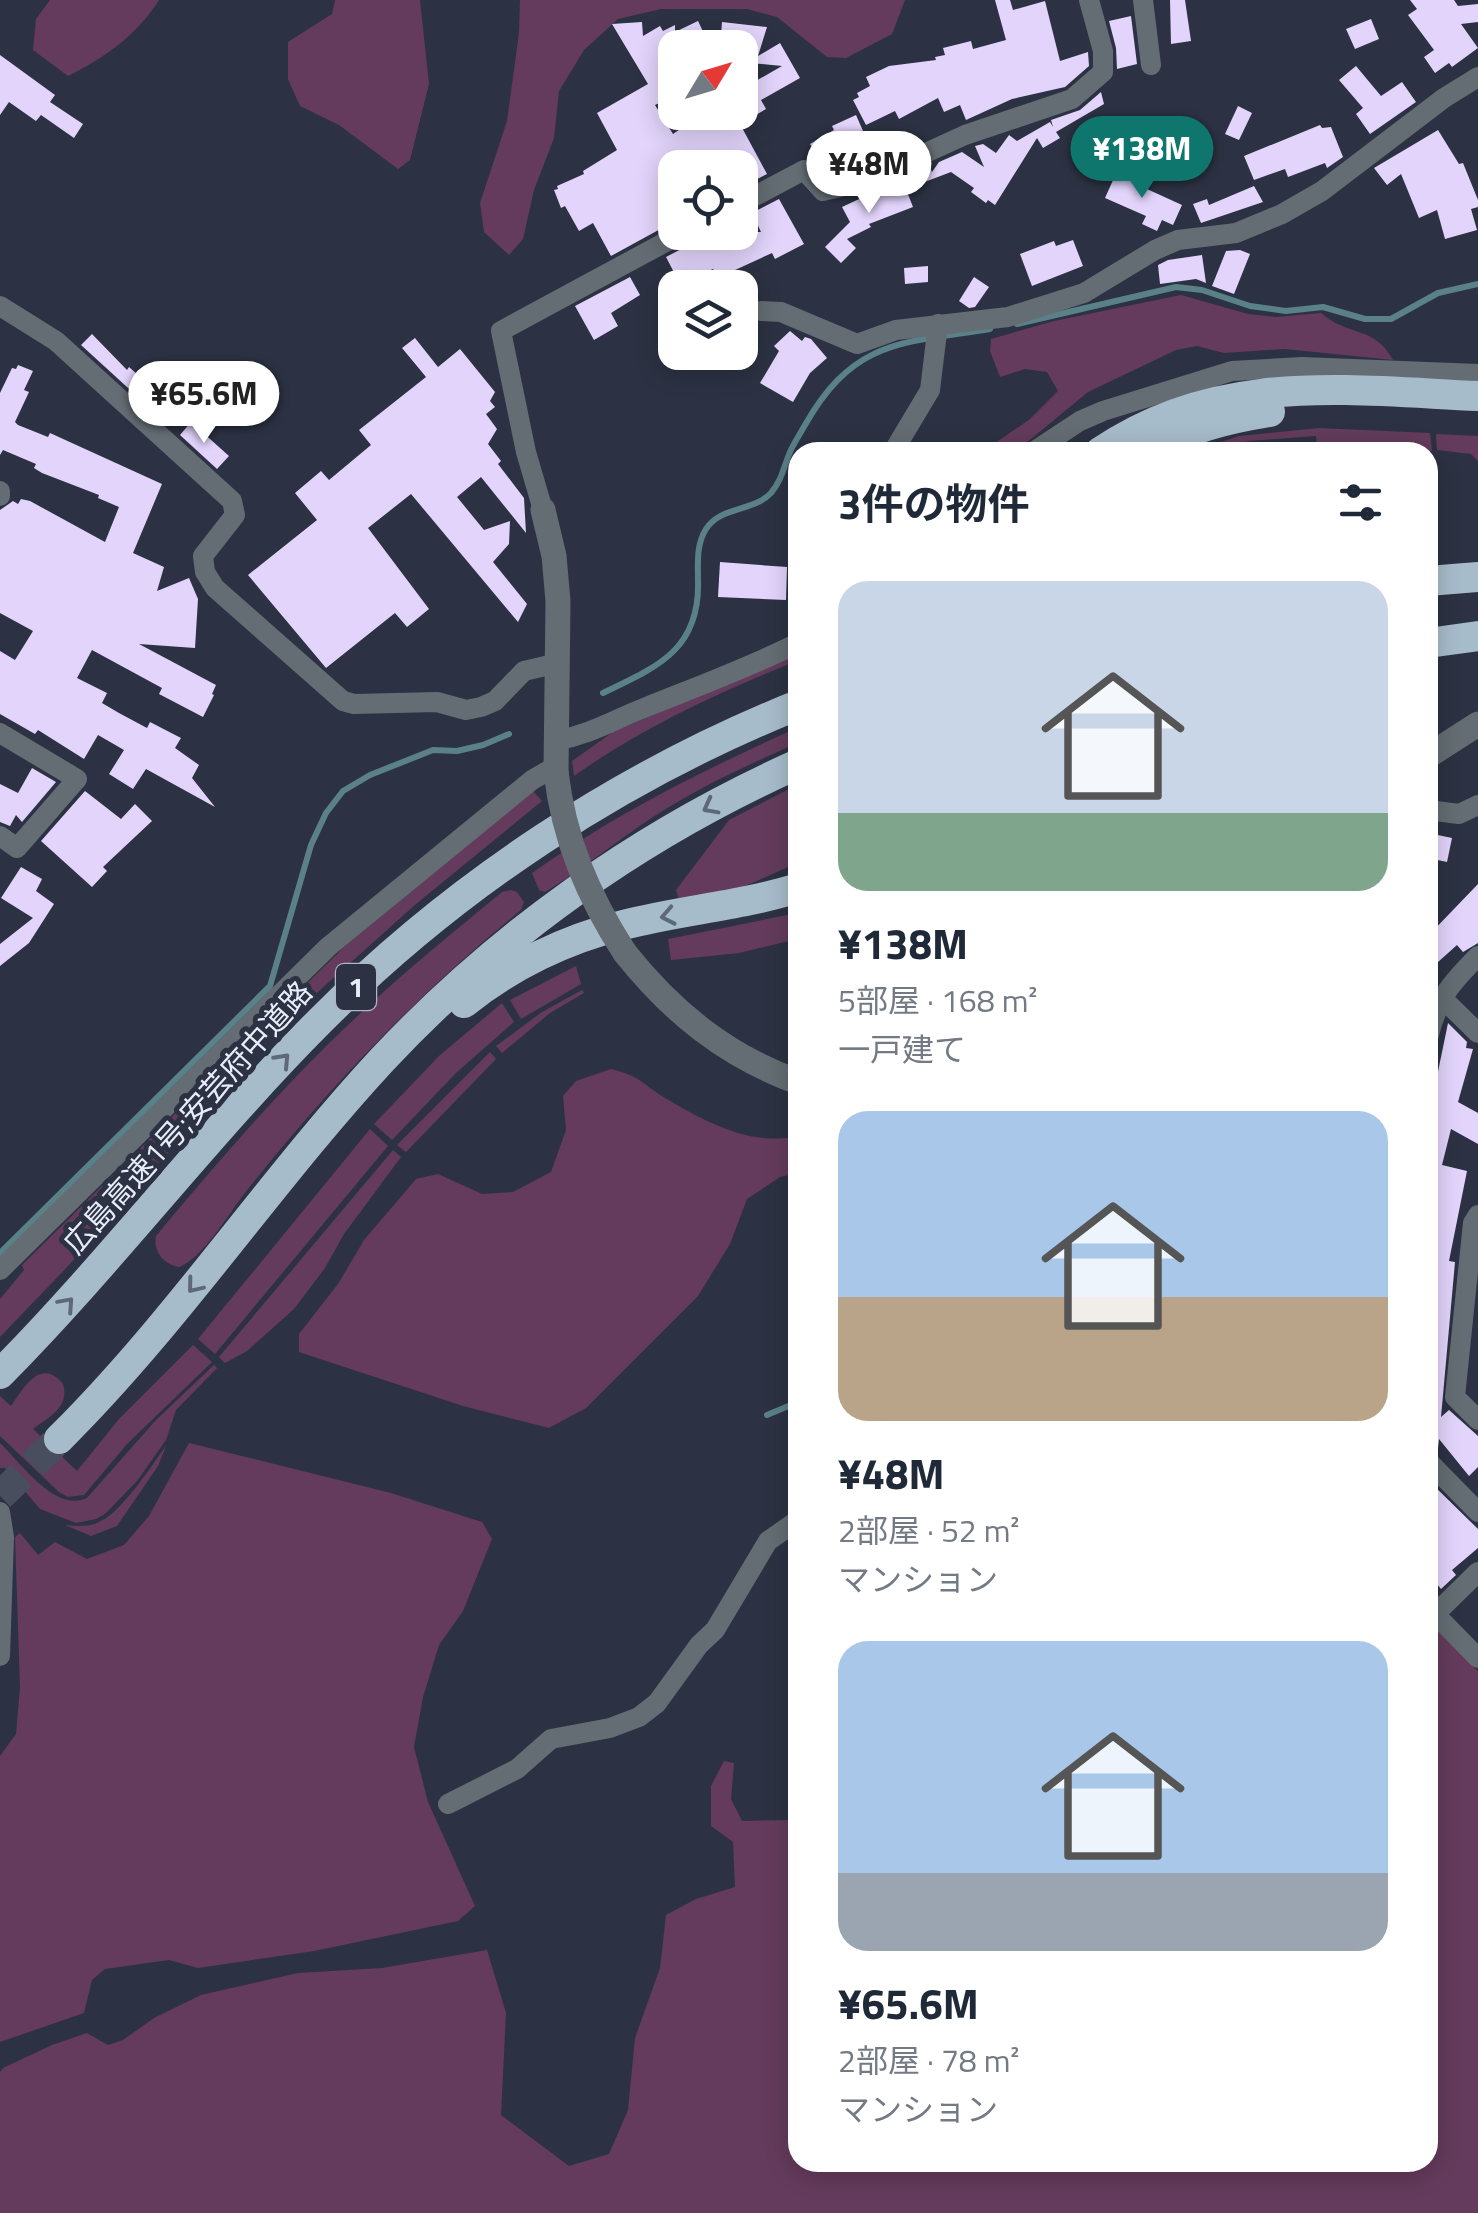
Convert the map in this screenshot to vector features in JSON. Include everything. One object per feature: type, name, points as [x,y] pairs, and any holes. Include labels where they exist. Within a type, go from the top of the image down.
[{"type":"highway","points":[[1115,442],[1193,406],[1260,392],[1337,390],[1478,396]]},
{"type":"highway","points":[[1166,442],[1208,424],[1273,412],[1358,410],[1478,417]]},
{"type":"highway","points":[[1438,579],[1478,568]]},
{"type":"highway","points":[[1438,580],[1478,577]]},
{"type":"highway","points":[[1438,641],[1478,633]]},
{"type":"highway","points":[[504,866],[656,760],[788,688]]},
{"type":"highway","name":"広島高速1号;安芸府中道路","points":[[0,1374],[322,1019],[410,940],[504,866],[639,780],[788,709]]},
{"type":"highway","name":"1","points":[[59,1439],[130,1365],[382,1060],[468,976],[604,870],[712,806],[788,769]]},
{"type":"highway","points":[[220,1254],[381,1077],[448,1015],[505,974],[595,933],[788,891]]},
{"type":"street","points":[[758,194],[804,170],[823,191],[862,182],[965,135],[1072,99],[1104,72],[1103,51],[1089,0]]},
{"type":"street","points":[[1143,0],[1150,64]]},
{"type":"street","points":[[761,311],[780,312],[857,344],[896,330],[1008,317],[1084,293],[1178,240],[1236,233],[1282,214],[1322,191],[1444,98],[1478,77]]},
{"type":"street","points":[[658,246],[501,332],[526,452],[554,556],[558,600],[556,759],[563,817],[576,861],[596,906],[625,953],[669,1003],[714,1040],[788,1078]]},
{"type":"street","points":[[0,306],[56,341],[232,501],[235,514],[203,556],[205,572],[235,607],[343,701],[437,702],[466,710],[495,701],[524,670],[558,663]]},
{"type":"street","points":[[898,442],[930,390],[938,324]]},
{"type":"street","points":[[1048,442],[1102,411],[1232,371],[1302,367],[1478,374]]},
{"type":"street","points":[[0,1270],[328,947],[556,759],[589,734],[637,710],[788,648]]},
{"type":"street","points":[[1438,747],[1478,724]]},
{"type":"street","points":[[0,733],[77,780],[17,848],[0,836]]},
{"type":"street","points":[[1438,811],[1459,814],[1478,804]]},
{"type":"street","points":[[1438,1006],[1441,997],[1478,956]]},
{"type":"street","points":[[1441,997],[1478,1033]]},
{"type":"street","points":[[1478,1215],[1455,1396],[1478,1420]]},
{"type":"street","points":[[1438,1470],[1478,1512]]},
{"type":"street","points":[[0,1512],[4,1537],[0,1656]]},
{"type":"street","points":[[448,1804],[517,1768],[551,1739],[610,1728],[648,1710],[676,1682],[699,1645],[715,1630],[768,1542],[788,1527]]},
{"type":"street","points":[[1438,1604],[1478,1572]]},
{"type":"street","points":[[1438,1617],[1478,1658]]},
{"type":"shaded area","points":[[50,0],[159,0],[119,44],[68,76],[33,50],[36,19]]},
{"type":"shaded area","points":[[335,0],[420,0],[429,84],[410,160],[398,169],[339,125],[300,106],[288,79],[288,42],[332,14]]},
{"type":"shaded area","points":[[520,0],[905,0],[892,34],[846,58],[827,57],[777,17],[747,9],[661,9],[618,19],[584,50],[559,91],[554,138],[534,190],[523,239],[509,255],[484,232],[480,203],[507,121]]},
{"type":"shaded area","points":[[1181,295],[1248,314],[1276,317],[1321,313],[1378,341],[1393,360],[1285,349],[1224,353],[1197,346],[1176,350],[1088,392],[1027,442],[997,442],[1030,419],[1058,391],[1047,372],[1025,369],[1000,377],[990,351],[991,339],[1054,321]]},
{"type":"shaded area","points":[[1319,428],[1430,433],[1431,442],[1316,442],[1316,436],[1221,442],[1239,436]]},
{"type":"shaded area","points":[[1436,434],[1478,436],[1478,461],[1471,454],[1438,450]]},
{"type":"shaded area","points":[[788,658],[788,665],[682,712],[574,776],[572,761],[613,732]]},
{"type":"shaded area","points":[[788,732],[788,747],[688,796],[545,892],[539,890],[532,873],[595,831],[695,776]]},
{"type":"shaded area","points":[[788,790],[788,867],[730,893],[680,903],[676,890],[729,820]]},
{"type":"shaded area","points":[[533,791],[542,801],[416,904],[264,1046],[0,1337],[0,1299],[24,1270],[22,1265],[344,947]]},
{"type":"shaded area","points":[[511,890],[524,902],[521,910],[446,975],[341,1080],[275,1155],[197,1255],[179,1267],[164,1260],[156,1247],[156,1236],[282,1092],[397,980],[502,892]]},
{"type":"shaded area","points":[[788,915],[788,941],[739,953],[671,960],[668,939]]},
{"type":"shaded area","points":[[576,966],[581,984],[521,1019],[510,1000]]},
{"type":"shaded area","points":[[582,990],[584,993],[550,1013],[502,1053],[496,1046],[542,1012]]},
{"type":"shaded area","points":[[502,1003],[514,1022],[456,1073],[392,1140],[374,1124],[439,1056]]},
{"type":"shaded area","points":[[490,1052],[496,1059],[406,1152],[397,1145]]},
{"type":"shaded area","points":[[611,1069],[635,1077],[680,1107],[728,1130],[762,1138],[788,1137],[788,1175],[747,1199],[730,1244],[698,1296],[586,1408],[549,1428],[463,1406],[299,1352],[299,1334],[338,1284],[364,1240],[416,1179],[438,1174],[482,1194],[513,1192],[551,1172],[566,1130],[563,1096],[576,1081]]},
{"type":"shaded area","points":[[370,1129],[388,1146],[215,1354],[198,1339]]},
{"type":"shaded area","points":[[393,1150],[401,1157],[294,1309],[247,1351],[225,1363],[219,1357]]},
{"type":"shaded area","points":[[193,1345],[212,1362],[127,1444],[84,1495],[68,1497],[59,1492],[0,1436],[0,1396],[11,1406],[34,1378],[47,1373],[55,1376],[63,1384],[64,1399],[57,1411],[33,1429],[77,1471],[119,1419]]},
{"type":"shaded area","points":[[214,1365],[217,1368],[176,1410],[166,1440],[137,1481],[96,1519],[76,1523],[40,1509],[5,1468],[0,1468],[0,1443],[51,1492],[75,1501],[87,1498],[156,1420]]},
{"type":"shaded area","points":[[189,1443],[391,1493],[482,1522],[492,1539],[463,1611],[439,1645],[423,1697],[414,1747],[428,1802],[475,1906],[458,1921],[314,1951],[198,1968],[169,1960],[105,1969],[92,1980],[84,2013],[0,2042],[0,1756],[16,1734],[20,1687],[15,1537],[20,1533],[38,1555],[55,1542],[87,1559],[124,1545],[149,1516]]},
{"type":"shaded area","points":[[166,1446],[158,1466],[117,1526],[91,1536],[65,1525],[89,1525],[106,1518],[135,1489]]},
{"type":"shaded area","points":[[1438,1631],[1478,1671],[1478,2213],[0,2213],[3,2068],[87,2033],[108,2045],[123,2040],[154,2018],[201,1995],[298,1973],[382,1968],[487,1950],[506,2013],[501,2115],[569,2166],[609,2154],[628,2110],[635,2038],[660,1968],[666,1915],[696,1899],[735,1887],[733,1842],[711,1826],[711,1786],[724,1761],[734,1763],[731,1799],[742,1821],[788,1820],[788,2172],[1438,2172]]},
{"type":"building","points":[[995,0],[1010,0],[1013,10],[1045,1],[1060,61],[1088,52],[1089,66],[1065,87],[1012,99],[966,120],[960,105],[944,112],[938,98],[899,119],[895,111],[866,125],[853,100],[870,86],[866,77],[889,66],[936,60],[935,57],[945,55],[943,48],[971,41],[973,49],[1006,40]]},
{"type":"building","points":[[1170,0],[1185,0],[1191,41],[1171,44]]},
{"type":"building","points":[[1410,0],[1454,0],[1458,6],[1478,4],[1478,22],[1461,24],[1478,48],[1452,67],[1449,63],[1435,73],[1424,57],[1434,50],[1408,15],[1417,9]]},
{"type":"building","points":[[1131,16],[1137,64],[1117,69],[1109,21]]},
{"type":"building","points":[[1371,19],[1379,39],[1355,49],[1346,29]]},
{"type":"building","points":[[698,21],[702,30],[679,30]]},
{"type":"building","points":[[642,22],[643,36],[660,26],[655,105],[658,130],[671,130],[673,134],[679,130],[743,130],[754,150],[658,150],[658,230],[611,256],[593,223],[579,231],[565,206],[561,208],[554,190],[617,150],[597,113],[648,84],[612,24]]},
{"type":"building","points":[[722,22],[767,27],[758,56],[758,30],[721,30]]},
{"type":"building","points":[[780,43],[800,78],[761,100],[766,109],[758,114],[758,80],[782,66],[758,64],[758,56]]},
{"type":"building","points":[[0,55],[55,95],[50,102],[83,124],[74,138],[41,115],[36,121],[9,102],[0,115]]},
{"type":"building","points":[[1356,66],[1381,96],[1402,82],[1416,102],[1370,134],[1356,114],[1363,108],[1339,80]]},
{"type":"building","points":[[1101,92],[1104,104],[1056,132],[1060,138],[1043,148],[1037,138],[995,205],[971,192],[974,188],[951,172],[914,186],[910,175],[929,166],[932,172],[939,162],[962,152],[984,167],[975,146],[983,144],[996,153],[1009,135],[1017,141],[1050,122],[1053,127],[1051,120],[1080,110]]},
{"type":"building","points":[[1238,106],[1252,113],[1239,140],[1225,134]]},
{"type":"building","points":[[856,115],[867,140],[837,155],[841,162],[826,171],[814,161],[810,144],[834,130],[832,126]]},
{"type":"building","points":[[1320,125],[1331,127],[1343,157],[1327,168],[1325,163],[1288,177],[1285,169],[1254,180],[1244,156]]},
{"type":"building","points":[[1438,130],[1459,164],[1463,163],[1478,200],[1478,207],[1471,209],[1477,230],[1445,239],[1437,210],[1419,218],[1401,174],[1387,185],[1374,168]]},
{"type":"building","points":[[758,157],[767,174],[758,179]]},
{"type":"building","points":[[1118,169],[1139,178],[1136,184],[1182,205],[1173,225],[1162,220],[1157,231],[1142,224],[1146,216],[1105,198]]},
{"type":"building","points":[[902,179],[913,207],[869,224],[871,227],[847,239],[856,248],[841,263],[825,247],[850,222],[842,207]]},
{"type":"building","points":[[1254,186],[1263,202],[1201,223],[1193,204],[1207,199],[1209,205]]},
{"type":"building","points":[[779,199],[804,244],[775,259],[772,253],[735,270],[673,270],[666,257],[679,250],[758,250],[758,210]]},
{"type":"building","points":[[1073,240],[1083,266],[1032,286],[1020,254],[1054,241],[1056,246]]},
{"type":"building","points":[[1226,251],[1250,254],[1234,294],[1212,286]]},
{"type":"building","points":[[1202,255],[1206,283],[1196,279],[1160,284],[1158,265]]},
{"type":"building","points":[[928,266],[928,282],[905,284],[904,268]]},
{"type":"building","points":[[630,277],[640,295],[611,313],[618,326],[594,340],[575,306]]},
{"type":"building","points":[[974,277],[989,287],[975,307],[969,308],[959,301]]},
{"type":"building","points":[[790,331],[802,341],[805,337],[811,339],[827,358],[810,373],[793,402],[760,383],[779,351],[774,346]]},
{"type":"building","points":[[92,334],[127,370],[129,367],[161,395],[150,408],[81,345]]},
{"type":"building","points":[[415,338],[438,367],[460,349],[495,392],[490,401],[495,407],[486,414],[497,429],[488,444],[524,498],[526,533],[481,477],[457,497],[484,530],[510,521],[509,544],[493,562],[527,604],[518,622],[411,494],[368,528],[429,609],[407,627],[395,613],[326,668],[248,575],[317,520],[295,493],[321,471],[329,480],[371,445],[359,430],[426,377],[402,348]]},
{"type":"building","points":[[18,365],[33,371],[24,390],[29,392],[15,422],[18,425],[48,437],[50,433],[162,484],[133,553],[164,567],[157,591],[189,578],[198,599],[195,648],[139,644],[216,685],[214,695],[203,717],[159,694],[162,688],[92,650],[77,678],[107,693],[102,703],[119,713],[147,728],[150,722],[181,738],[175,748],[199,765],[192,778],[215,807],[146,769],[133,789],[109,774],[124,750],[98,735],[84,759],[38,730],[35,734],[0,714],[0,651],[15,660],[33,631],[0,613],[0,510],[13,501],[30,501],[105,542],[119,507],[42,473],[34,468],[36,464],[3,450],[0,455],[0,393],[12,368]]},
{"type":"building","points":[[191,422],[229,456],[217,469],[180,435]]},
{"type":"building","points":[[720,562],[787,567],[786,600],[718,597]]},
{"type":"building","points":[[32,768],[56,782],[22,822],[16,815],[10,826],[0,822],[0,784],[18,793]]},
{"type":"building","points":[[85,791],[121,819],[135,804],[152,821],[103,867],[107,871],[92,887],[41,841]]},
{"type":"building","points":[[1438,835],[1452,838],[1447,862],[1438,860]]},
{"type":"building","points":[[21,867],[42,879],[36,891],[54,904],[29,943],[0,966],[0,944],[33,918],[1,898]]},
{"type":"building","points":[[1478,884],[1478,943],[1463,952],[1457,945],[1438,962],[1438,926]]},
{"type":"building","points":[[1448,1023],[1467,1042],[1466,1048],[1473,1049],[1458,1102],[1478,1113],[1478,1144],[1451,1129],[1442,1165],[1467,1171],[1449,1261],[1455,1262],[1441,1417],[1449,1410],[1478,1436],[1478,1467],[1469,1476],[1439,1439],[1438,1448],[1438,1072]]},
{"type":"building","points":[[1438,1490],[1478,1529],[1478,1548],[1452,1570],[1456,1575],[1441,1589]]},
{"type":"waterway","points":[[1017,324],[1176,287],[1202,290],[1250,306],[1286,311],[1323,307],[1365,319],[1391,319],[1438,293],[1478,284]]},
{"type":"waterway","points":[[796,442],[823,397],[862,361],[906,343],[990,329]]},
{"type":"waterway","points":[[603,693],[657,664],[683,640],[697,605],[698,554],[706,529],[720,516],[771,493],[788,457]]},
{"type":"waterway","points":[[0,1253],[270,986],[311,845],[326,813],[343,791],[370,775],[433,750],[457,751],[509,734]]},
{"type":"waterway","points":[[767,1415],[788,1406]]},
{"type":"tunnel","points":[[0,1496],[59,1439]]}]
